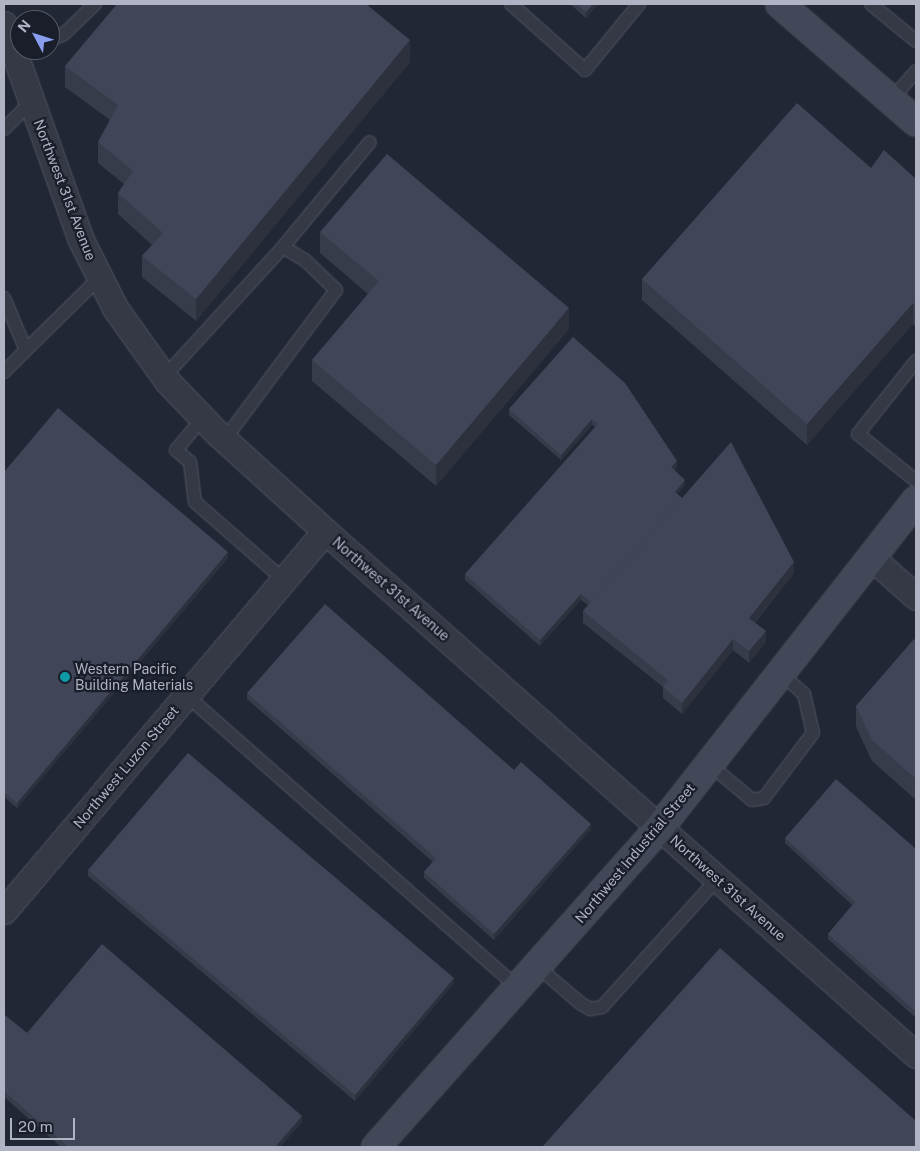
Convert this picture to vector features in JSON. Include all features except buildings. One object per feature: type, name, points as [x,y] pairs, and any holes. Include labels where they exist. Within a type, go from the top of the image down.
[{"type":"street","points":[[780,4],[916,122]]},
{"type":"street","name":"Northwest 31st Avenue","points":[[23,60],[32,101],[81,240],[99,278],[133,337],[164,377],[224,440],[916,1055]]},
{"type":"street","name":"Northwest Industrial Street","points":[[376,1147],[660,827],[916,500]]},
{"type":"street","name":"Northwest Luzon Street","points":[[4,911],[325,531]]},
{"type":"street","points":[[871,557],[916,597]]},
{"type":"lane","points":[[60,36],[94,4]]},
{"type":"lane","points":[[511,4],[585,70],[640,4]]},
{"type":"lane","points":[[871,4],[916,42]]},
{"type":"lane","points":[[891,100],[916,71]]},
{"type":"lane","points":[[4,129],[32,101]]},
{"type":"lane","points":[[164,377],[283,247],[370,142]]},
{"type":"lane","points":[[224,440],[336,290],[305,260],[283,247]]},
{"type":"lane","points":[[4,372],[99,278]]},
{"type":"lane","points":[[4,298],[26,350]]},
{"type":"lane","points":[[916,361],[858,434],[916,481]]},
{"type":"lane","points":[[202,419],[176,450],[190,462],[195,502],[284,580]]},
{"type":"lane","points":[[709,764],[752,800],[764,798],[813,733],[804,694],[780,673]]},
{"type":"lane","points":[[186,695],[518,988]]},
{"type":"lane","points":[[536,966],[580,1003],[590,1009],[602,1007],[718,878]]},
{"type":"place","name":"Western Pacific Building Materials","points":[[65,677]]}]
